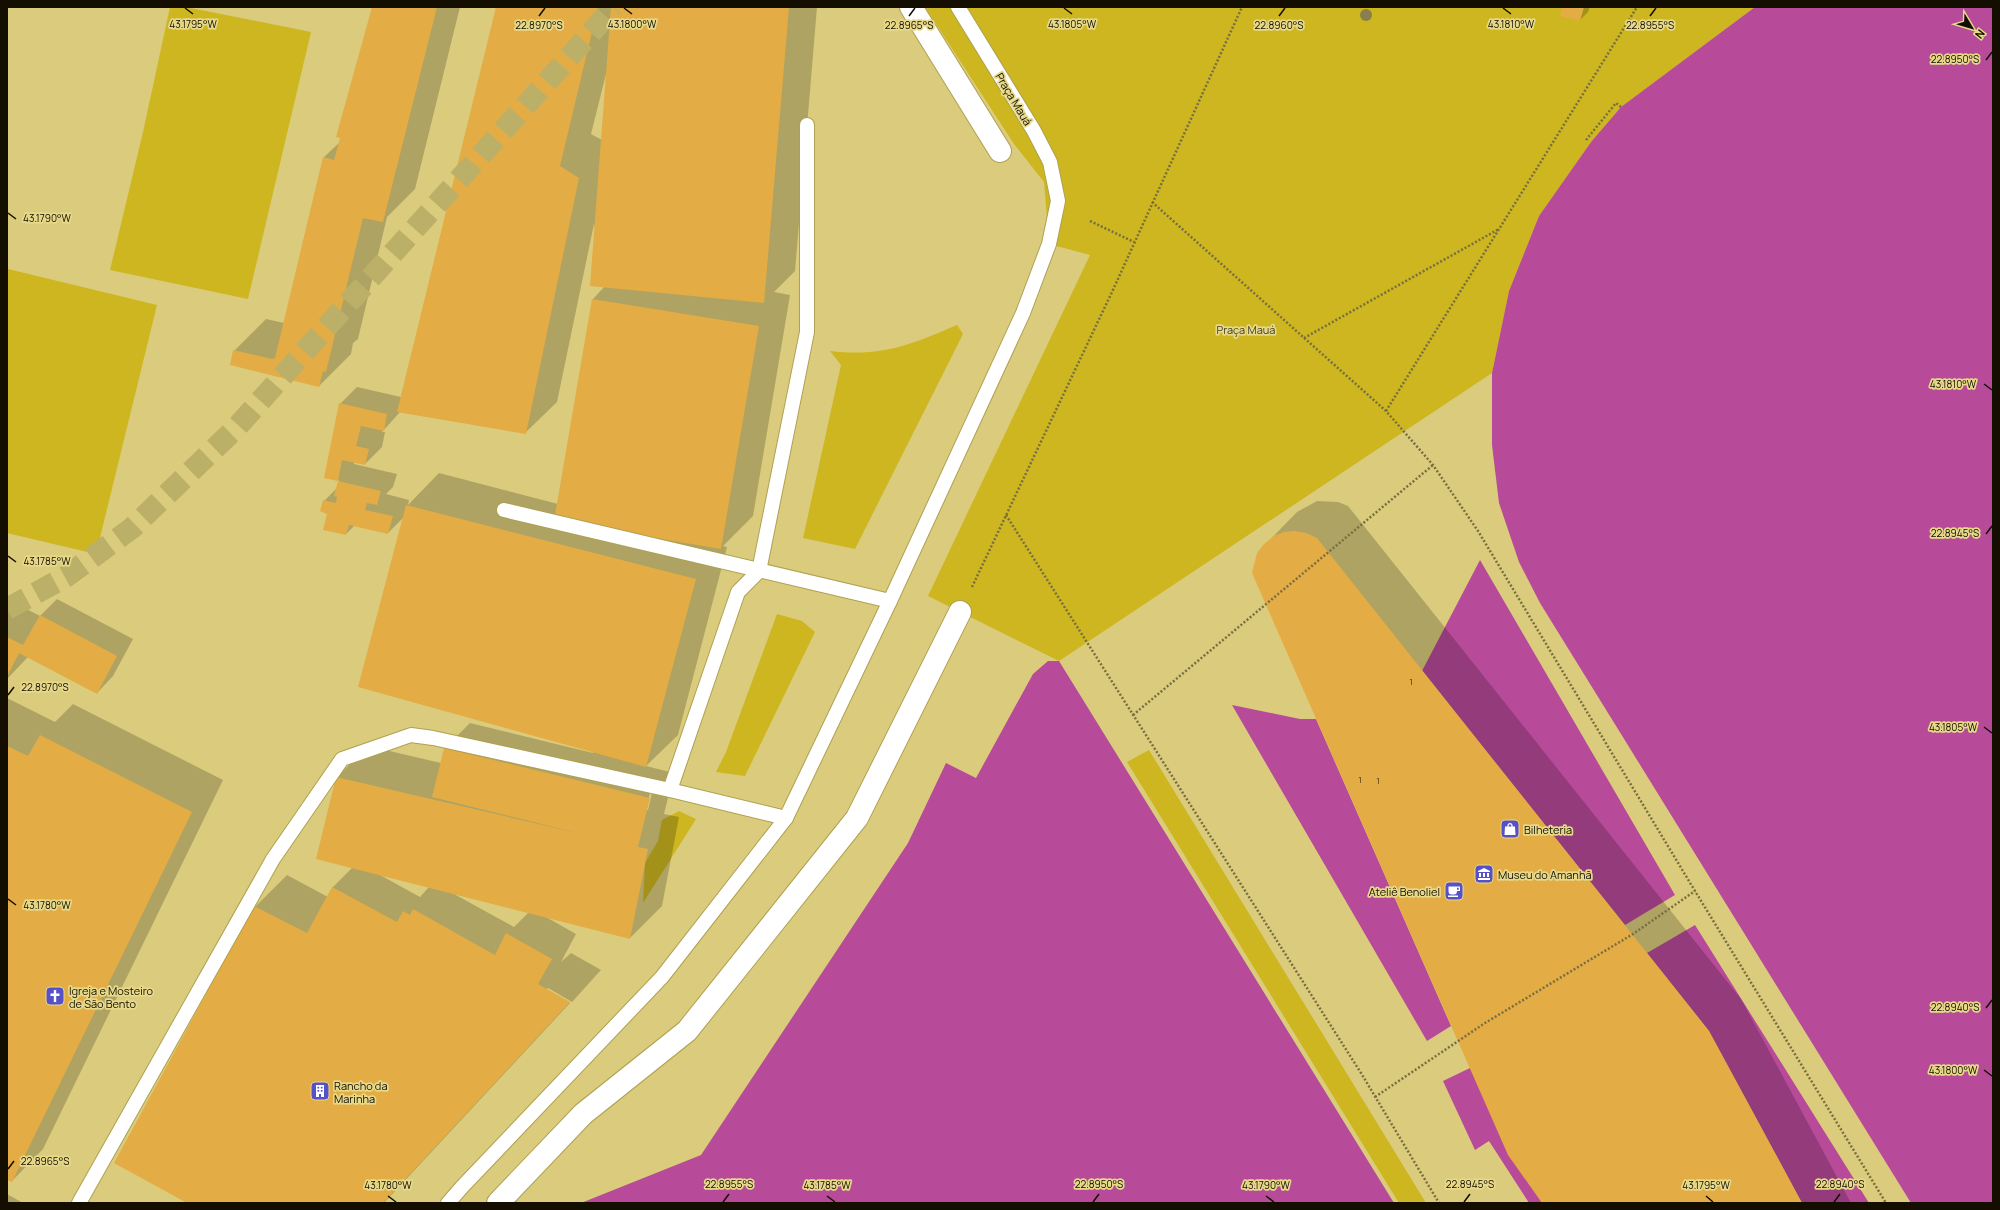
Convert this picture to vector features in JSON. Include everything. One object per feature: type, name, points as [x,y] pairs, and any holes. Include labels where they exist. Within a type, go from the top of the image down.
[{"type":"street","points":[[911,7],[1000,151]]},
{"type":"street","points":[[498,1203],[583,1114],[687,1031],[857,818],[960,612]]},
{"type":"lane","name":"Praça Mauá","points":[[448,1203],[662,977],[786,818],[890,601],[1023,313],[1049,244],[1058,201],[1050,162],[1034,131],[958,7]]},
{"type":"lane","points":[[670,790],[738,592],[759,571],[807,332],[807,125]]},
{"type":"lane","points":[[504,510],[890,601]]},
{"type":"lane","points":[[79,1203],[273,859],[342,759],[411,735],[433,738],[670,790],[786,818]]},
{"type":"path","points":[[960,612],[1134,242],[1242,7]]},
{"type":"path","points":[[1386,411],[1637,7]]},
{"type":"path","points":[[1586,140],[1616,103],[1621,107]]},
{"type":"path","points":[[1152,202],[1386,411],[1433,465],[1478,531],[1695,891],[1886,1203]]},
{"type":"path","points":[[1090,221],[1134,242]]},
{"type":"path","points":[[1304,338],[1499,229]]},
{"type":"path","points":[[1133,715],[1433,465]]},
{"type":"path","points":[[1006,515],[1375,1097],[1440,1203]]},
{"type":"path","points":[[1375,1097],[1485,1023],[1633,934],[1695,891]]},
{"type":"green space","points":[[170,7],[186,7],[311,32],[248,299],[110,270],[143,132]]},
{"type":"green space","name":"Praça Mauá","points":[[925,7],[1755,7],[1621,107],[1591,142],[1539,216],[1509,291],[1492,373],[1059,661],[928,596],[1090,255],[1049,244],[1044,182],[1014,144]]},
{"type":"green space","points":[[8,269],[157,305],[96,554],[7,533]]},
{"type":"green space","points":[[957,325],[963,334],[855,549],[803,538],[841,365],[830,351],[881,351],[910,344]]},
{"type":"green space","points":[[777,614],[802,621],[815,632],[745,776],[716,772],[726,752]]},
{"type":"green space","points":[[1149,750],[1426,1203],[1399,1203],[1127,762]]},
{"type":"green space","points":[[679,811],[696,819],[643,903],[645,863],[658,841],[662,820]]},
{"type":"shaded area","points":[[1755,7],[1993,7],[1993,1203],[1911,1203],[1540,603],[1519,562],[1499,503],[1492,445],[1492,373],[1509,291],[1539,216],[1591,142],[1621,107]]},
{"type":"shaded area","points":[[1480,560],[1675,895],[1625,925],[1422,671]]},
{"type":"shaded area","points":[[1048,661],[1059,661],[1394,1203],[581,1203],[701,1155],[908,843],[946,763],[976,778],[1033,674]]},
{"type":"shaded area","points":[[1232,705],[1300,719],[1316,719],[1451,1026],[1427,1041]]},
{"type":"shaded area","points":[[1695,925],[1869,1203],[1802,1203],[1709,1031],[1647,953]]},
{"type":"shaded area","points":[[1470,1068],[1542,1203],[1529,1203],[1489,1141],[1475,1150],[1443,1081]]},
{"type":"building","points":[[372,7],[437,7],[383,222],[363,218],[326,372],[323,371],[319,387],[230,365],[233,350],[272,359],[275,358],[323,157],[334,160],[340,138],[336,137]]},
{"type":"building","points":[[496,7],[598,7],[560,166],[579,178],[526,434],[397,412]]},
{"type":"building","points":[[611,7],[789,7],[764,303],[590,286]]},
{"type":"building","points":[[1562,7],[1584,7],[1580,21],[1560,16]]},
{"type":"building","points":[[592,299],[759,326],[721,549],[554,521]]},
{"type":"building","points":[[339,403],[387,414],[384,431],[361,426],[356,446],[369,449],[365,465],[342,460],[338,481],[324,478]]},
{"type":"building","points":[[338,481],[381,491],[377,505],[367,503],[365,510],[393,516],[388,534],[349,525],[346,535],[323,530],[327,514],[320,511],[323,500],[336,503],[337,497],[334,496]]},
{"type":"building","points":[[406,505],[696,579],[646,767],[358,687]]},
{"type":"building","name":"Museu do Amanhã","points":[[1294,531],[1306,533],[1317,538],[1709,1031],[1802,1203],[1542,1203],[1508,1155],[1252,573],[1257,553],[1264,544],[1274,536],[1284,532]]},
{"type":"building","points":[[40,615],[117,656],[97,694],[19,653],[7,677],[7,637],[23,645]]},
{"type":"building","name":"Igreja e Mosteiro de São Bento","points":[[40,735],[192,812],[12,1182],[7,1180],[7,746],[28,756]]},
{"type":"building","points":[[444,748],[650,798],[638,847],[648,849],[630,939],[316,859],[336,777],[586,835],[432,797]]},
{"type":"building","name":"Rancho da Marinha","points":[[332,887],[397,922],[403,911],[410,915],[413,909],[495,955],[506,933],[552,959],[538,984],[570,1002],[383,1203],[187,1203],[114,1163],[254,906],[307,933]]},
{"type":"tunnel","points":[[7,609],[67,576],[132,528],[236,428],[614,7]]},
{"type":"place","name":"Bilheteria","points":[[1510,829]]},
{"type":"place","name":"Museu do Amanhã","points":[[1484,874]]},
{"type":"place","name":"Ateliê Benoliel","points":[[1454,891]]},
{"type":"place","name":"Igreja e Mosteiro de São Bento","points":[[55,996]]},
{"type":"place","name":"Rancho da Marinha","points":[[320,1091]]}]
